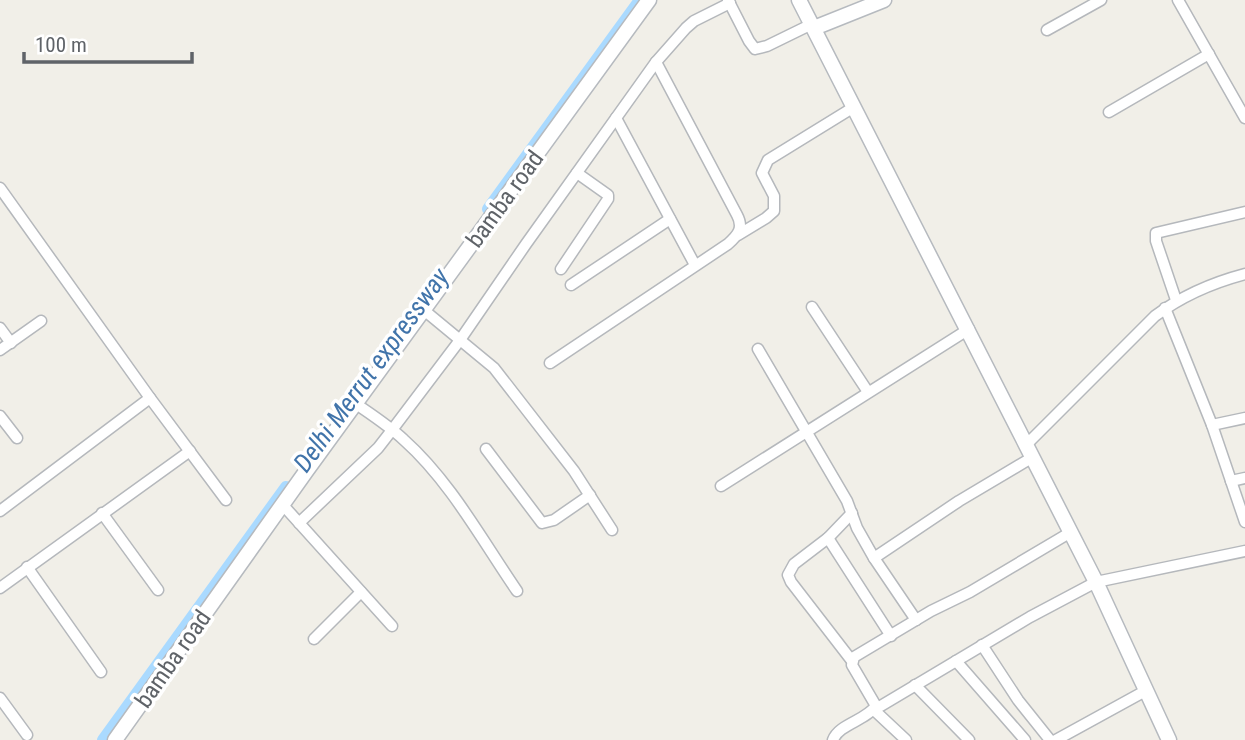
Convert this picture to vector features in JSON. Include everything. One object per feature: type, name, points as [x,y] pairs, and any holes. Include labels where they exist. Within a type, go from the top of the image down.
[{"type":"street","name":"bamba road","points":[[115,740],[282,504],[649,0]]},
{"type":"street","points":[[799,0],[1096,582],[1169,740]]},
{"type":"street","points":[[299,523],[378,448],[460,340],[656,62],[694,21],[729,2],[755,49],[884,0]]},
{"type":"street","points":[[1047,30],[1101,0]]},
{"type":"street","points":[[1178,0],[1245,118]]},
{"type":"street","points":[[1109,113],[1209,54]]},
{"type":"street","points":[[656,62],[741,222],[738,234]]},
{"type":"street","points":[[551,363],[728,244],[738,234],[766,218],[774,211],[774,196],[762,173],[768,160],[854,107]]},
{"type":"street","points":[[617,118],[695,265]]},
{"type":"street","points":[[561,269],[608,199],[604,191],[577,173]]},
{"type":"street","points":[[0,188],[226,500]]},
{"type":"street","points":[[1176,300],[1156,241],[1156,233],[1245,212]]},
{"type":"street","points":[[571,285],[670,219]]},
{"type":"street","points":[[874,558],[1030,451],[1092,377],[1165,308],[1199,288],[1245,274]]},
{"type":"street","points":[[812,307],[867,392]]},
{"type":"street","points":[[1165,308],[1212,425],[1245,522]]},
{"type":"street","points":[[425,310],[494,368],[575,471],[612,530]]},
{"type":"street","points":[[0,350],[41,321]]},
{"type":"street","points":[[0,328],[11,342]]},
{"type":"street","points":[[721,486],[969,329]]},
{"type":"street","points":[[758,349],[807,430],[874,558],[916,620]]},
{"type":"street","points":[[0,511],[150,398]]},
{"type":"street","points":[[356,404],[392,430],[421,457],[517,591]]},
{"type":"street","points":[[0,416],[17,438]]},
{"type":"street","points":[[1212,425],[1245,418]]},
{"type":"street","points":[[486,449],[542,523],[554,520],[590,495]]},
{"type":"street","points":[[0,588],[190,451]]},
{"type":"street","points":[[1231,481],[1245,478]]},
{"type":"street","points":[[282,504],[392,626]]},
{"type":"street","points":[[102,513],[158,590]]},
{"type":"street","points":[[852,513],[828,538],[794,564],[788,575],[790,582],[852,662],[874,703],[874,709],[906,740]]},
{"type":"street","points":[[852,662],[854,657],[916,620],[1071,533]]},
{"type":"street","points":[[828,538],[891,636]]},
{"type":"street","points":[[831,739],[874,709],[982,645],[1096,582],[1245,551]]},
{"type":"street","points":[[27,567],[101,672]]},
{"type":"street","points":[[314,639],[362,592]]},
{"type":"street","points":[[982,645],[1018,700],[1053,740],[1147,690]]},
{"type":"street","points":[[956,661],[1025,740]]},
{"type":"street","points":[[915,685],[969,740]]},
{"type":"street","points":[[0,698],[27,735]]},
{"type":"waterway","name":"Delhi Merrut expressway","points":[[488,209],[640,0]]},
{"type":"waterway","name":"Delhi Merrut expressway","points":[[103,740],[286,487]]}]
